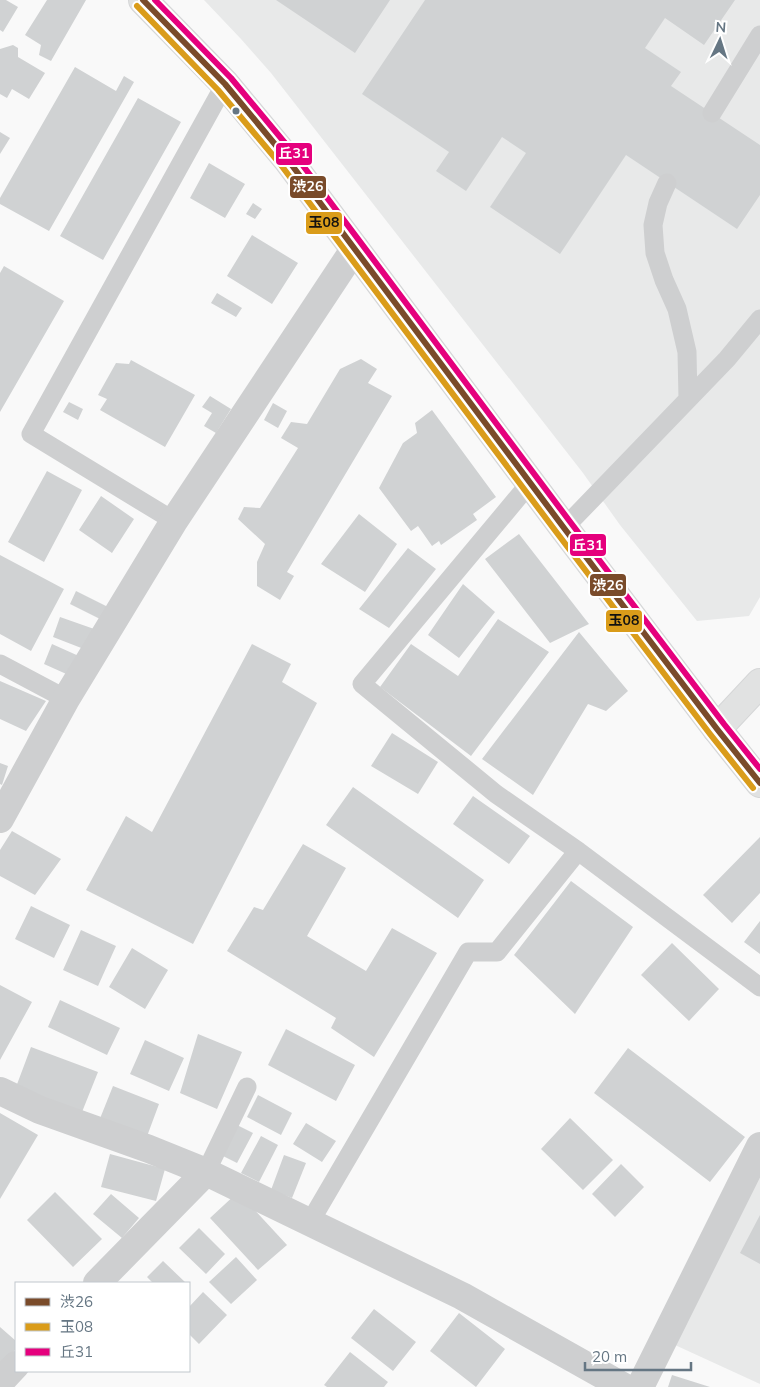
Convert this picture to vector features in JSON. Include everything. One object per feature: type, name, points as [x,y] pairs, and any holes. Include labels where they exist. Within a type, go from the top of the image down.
[{"type":"main road","points":[[142,0],[225,84],[288,160],[564,528],[760,783]]},
{"type":"main road","points":[[717,729],[760,683]]},
{"type":"street","points":[[0,819],[66,699],[174,521],[355,248]]},
{"type":"street","points":[[0,1091],[40,1110],[149,1149],[206,1172],[462,1296],[624,1387]]},
{"type":"street","points":[[640,1387],[760,1146]]},
{"type":"street","points":[[98,1282],[206,1172]]},
{"type":"street","points":[[0,1382],[15,1367]]},
{"type":"lane","points":[[712,113],[759,37]]},
{"type":"lane","points":[[174,521],[31,434],[225,84]]},
{"type":"lane","points":[[667,183],[658,203],[653,225],[656,253],[664,280],[677,309],[687,352],[688,399]]},
{"type":"lane","points":[[564,528],[727,359],[760,319]]},
{"type":"lane","points":[[530,483],[362,684],[496,794],[578,851],[760,987]]},
{"type":"lane","points":[[0,664],[66,699]]},
{"type":"lane","points":[[310,1222],[468,952],[498,952],[578,851]]},
{"type":"lane","points":[[206,1172],[247,1087]]},
{"type":"shaded area","points":[[204,0],[760,0],[760,597],[749,616],[697,621],[620,525],[583,473],[271,73]]},
{"type":"shaded area","points":[[760,1171],[760,1384],[675,1345]]},
{"type":"building","points":[[0,0],[6,0],[18,7],[3,32],[0,30]]},
{"type":"building","points":[[47,0],[86,0],[51,61],[39,55],[41,45],[25,35]]},
{"type":"building","points":[[276,0],[390,0],[355,53]]},
{"type":"building","points":[[425,0],[735,0],[704,45],[665,18],[645,48],[681,72],[671,86],[760,145],[760,195],[737,229],[626,155],[560,254],[490,207],[526,153],[502,137],[466,191],[436,171],[449,152],[362,94]]},
{"type":"building","points":[[13,45],[18,48],[18,57],[45,73],[29,99],[12,89],[7,98],[0,94],[0,49]]},
{"type":"building","points":[[75,67],[116,91],[124,76],[134,82],[49,231],[0,204],[0,198]]},
{"type":"building","points":[[138,98],[181,122],[103,260],[60,236]]},
{"type":"building","points":[[0,132],[10,138],[0,154]]},
{"type":"building","points":[[209,163],[245,184],[225,218],[190,198]]},
{"type":"building","points":[[253,203],[262,209],[255,219],[246,214]]},
{"type":"building","points":[[252,235],[298,263],[272,304],[227,276]]},
{"type":"building","points":[[4,266],[64,301],[0,412],[0,273]]},
{"type":"building","points":[[217,293],[242,308],[236,317],[211,303]]},
{"type":"building","points":[[361,359],[377,369],[368,383],[392,396],[287,572],[294,576],[280,600],[257,586],[257,562],[265,544],[238,519],[244,507],[260,508],[298,448],[281,438],[291,422],[307,424],[340,369]]},
{"type":"building","points":[[131,360],[195,395],[165,447],[100,410],[107,399],[98,395],[116,363],[129,364]]},
{"type":"building","points":[[210,396],[231,409],[216,433],[204,426],[212,413],[202,407]]},
{"type":"building","points":[[69,402],[83,409],[78,420],[63,412]]},
{"type":"building","points":[[273,403],[287,411],[278,428],[264,420]]},
{"type":"building","points":[[432,410],[496,497],[473,514],[477,520],[441,545],[439,541],[432,546],[418,526],[411,531],[379,488],[403,443],[417,433],[415,423]]},
{"type":"building","points":[[47,471],[82,490],[44,562],[8,542]]},
{"type":"building","points":[[101,496],[134,519],[112,553],[79,530]]},
{"type":"building","points":[[359,514],[397,544],[365,592],[321,564]]},
{"type":"building","points":[[519,534],[589,624],[550,643],[485,559]]},
{"type":"building","points":[[408,548],[436,569],[389,628],[359,609]]},
{"type":"building","points":[[0,555],[64,589],[31,651],[0,634]]},
{"type":"building","points":[[463,584],[495,612],[459,658],[428,635]]},
{"type":"building","points":[[76,591],[110,608],[104,621],[70,604]]},
{"type":"building","points":[[60,617],[97,630],[89,651],[53,637]]},
{"type":"building","points":[[498,619],[549,652],[471,756],[380,687],[411,644],[458,676]]},
{"type":"building","points":[[579,632],[628,691],[606,711],[588,704],[533,795],[482,759]]},
{"type":"building","points":[[52,644],[81,657],[73,677],[44,664]]},
{"type":"building","points":[[252,644],[291,664],[282,682],[317,703],[193,944],[86,890],[126,816],[152,832]]},
{"type":"building","points":[[0,681],[46,701],[26,731],[0,719]]},
{"type":"building","points":[[392,733],[438,762],[418,794],[371,766]]},
{"type":"building","points":[[0,763],[8,766],[2,785],[0,784]]},
{"type":"building","points":[[353,787],[484,880],[458,918],[326,825]]},
{"type":"building","points":[[473,796],[530,836],[509,864],[453,824]]},
{"type":"building","points":[[12,831],[61,859],[35,895],[0,876],[0,850]]},
{"type":"building","points":[[760,837],[760,893],[732,923],[703,895]]},
{"type":"building","points":[[303,844],[346,868],[307,936],[366,971],[392,928],[437,953],[374,1057],[331,1028],[336,1018],[227,951],[254,907],[263,910]]},
{"type":"building","points":[[571,881],[633,927],[575,1014],[514,955]]},
{"type":"building","points":[[31,906],[70,925],[54,958],[15,939]]},
{"type":"building","points":[[760,921],[760,954],[744,942]]},
{"type":"building","points":[[81,930],[116,946],[98,986],[63,970]]},
{"type":"building","points":[[672,943],[719,989],[689,1021],[641,975]]},
{"type":"building","points":[[132,948],[168,970],[145,1009],[109,987]]},
{"type":"building","points":[[0,985],[32,1002],[0,1060]]},
{"type":"building","points":[[60,1000],[120,1028],[107,1055],[48,1027]]},
{"type":"building","points":[[286,1029],[355,1065],[336,1101],[268,1065]]},
{"type":"building","points":[[198,1034],[242,1052],[217,1109],[180,1093]]},
{"type":"building","points":[[145,1040],[184,1058],[169,1091],[130,1074]]},
{"type":"building","points":[[31,1047],[98,1072],[82,1112],[16,1087]]},
{"type":"building","points":[[628,1048],[745,1137],[710,1182],[594,1093]]},
{"type":"building","points":[[113,1086],[159,1104],[146,1139],[99,1121]]},
{"type":"building","points":[[258,1095],[292,1113],[281,1135],[247,1117]]},
{"type":"building","points":[[0,1113],[38,1135],[0,1199]]},
{"type":"building","points":[[570,1118],[613,1160],[583,1190],[541,1149]]},
{"type":"building","points":[[306,1123],[336,1141],[322,1162],[293,1144]]},
{"type":"building","points":[[237,1125],[253,1133],[237,1163],[221,1155]]},
{"type":"building","points":[[261,1136],[278,1145],[259,1182],[241,1173]]},
{"type":"building","points":[[110,1154],[165,1169],[156,1201],[101,1187]]},
{"type":"building","points":[[284,1155],[306,1163],[292,1198],[271,1190]]},
{"type":"building","points":[[621,1164],[644,1187],[615,1217],[592,1194]]},
{"type":"building","points":[[55,1192],[102,1239],[73,1267],[27,1220]]},
{"type":"building","points":[[238,1192],[287,1245],[258,1270],[210,1218]]},
{"type":"building","points":[[111,1194],[139,1218],[122,1238],[93,1214]]},
{"type":"building","points":[[760,1215],[760,1264],[740,1253]]},
{"type":"building","points":[[199,1228],[225,1254],[206,1274],[179,1248]]},
{"type":"building","points":[[236,1257],[257,1280],[231,1304],[209,1282]]},
{"type":"building","points":[[163,1261],[185,1282],[152,1282],[147,1277]]},
{"type":"building","points":[[203,1292],[227,1315],[199,1344],[190,1335],[190,1306]]},
{"type":"building","points":[[374,1309],[416,1342],[393,1371],[351,1338]]},
{"type":"building","points":[[459,1313],[505,1349],[476,1387],[430,1351]]},
{"type":"building","points":[[0,1327],[15,1340],[15,1350],[0,1367]]},
{"type":"building","points":[[350,1352],[388,1382],[384,1387],[327,1387],[324,1385]]},
{"type":"building","points":[[672,1375],[710,1387],[668,1387]]},
{"type":"transit line","name":"渋26","points":[[143,0],[225,84],[288,160],[564,528],[760,783]]},
{"type":"transit line","name":"丘31","points":[[155,0],[231,78],[295,155],[571,523],[760,769]]},
{"type":"transit line","name":"玉08","points":[[137,6],[218,90],[281,165],[557,533],[753,788]]}]
